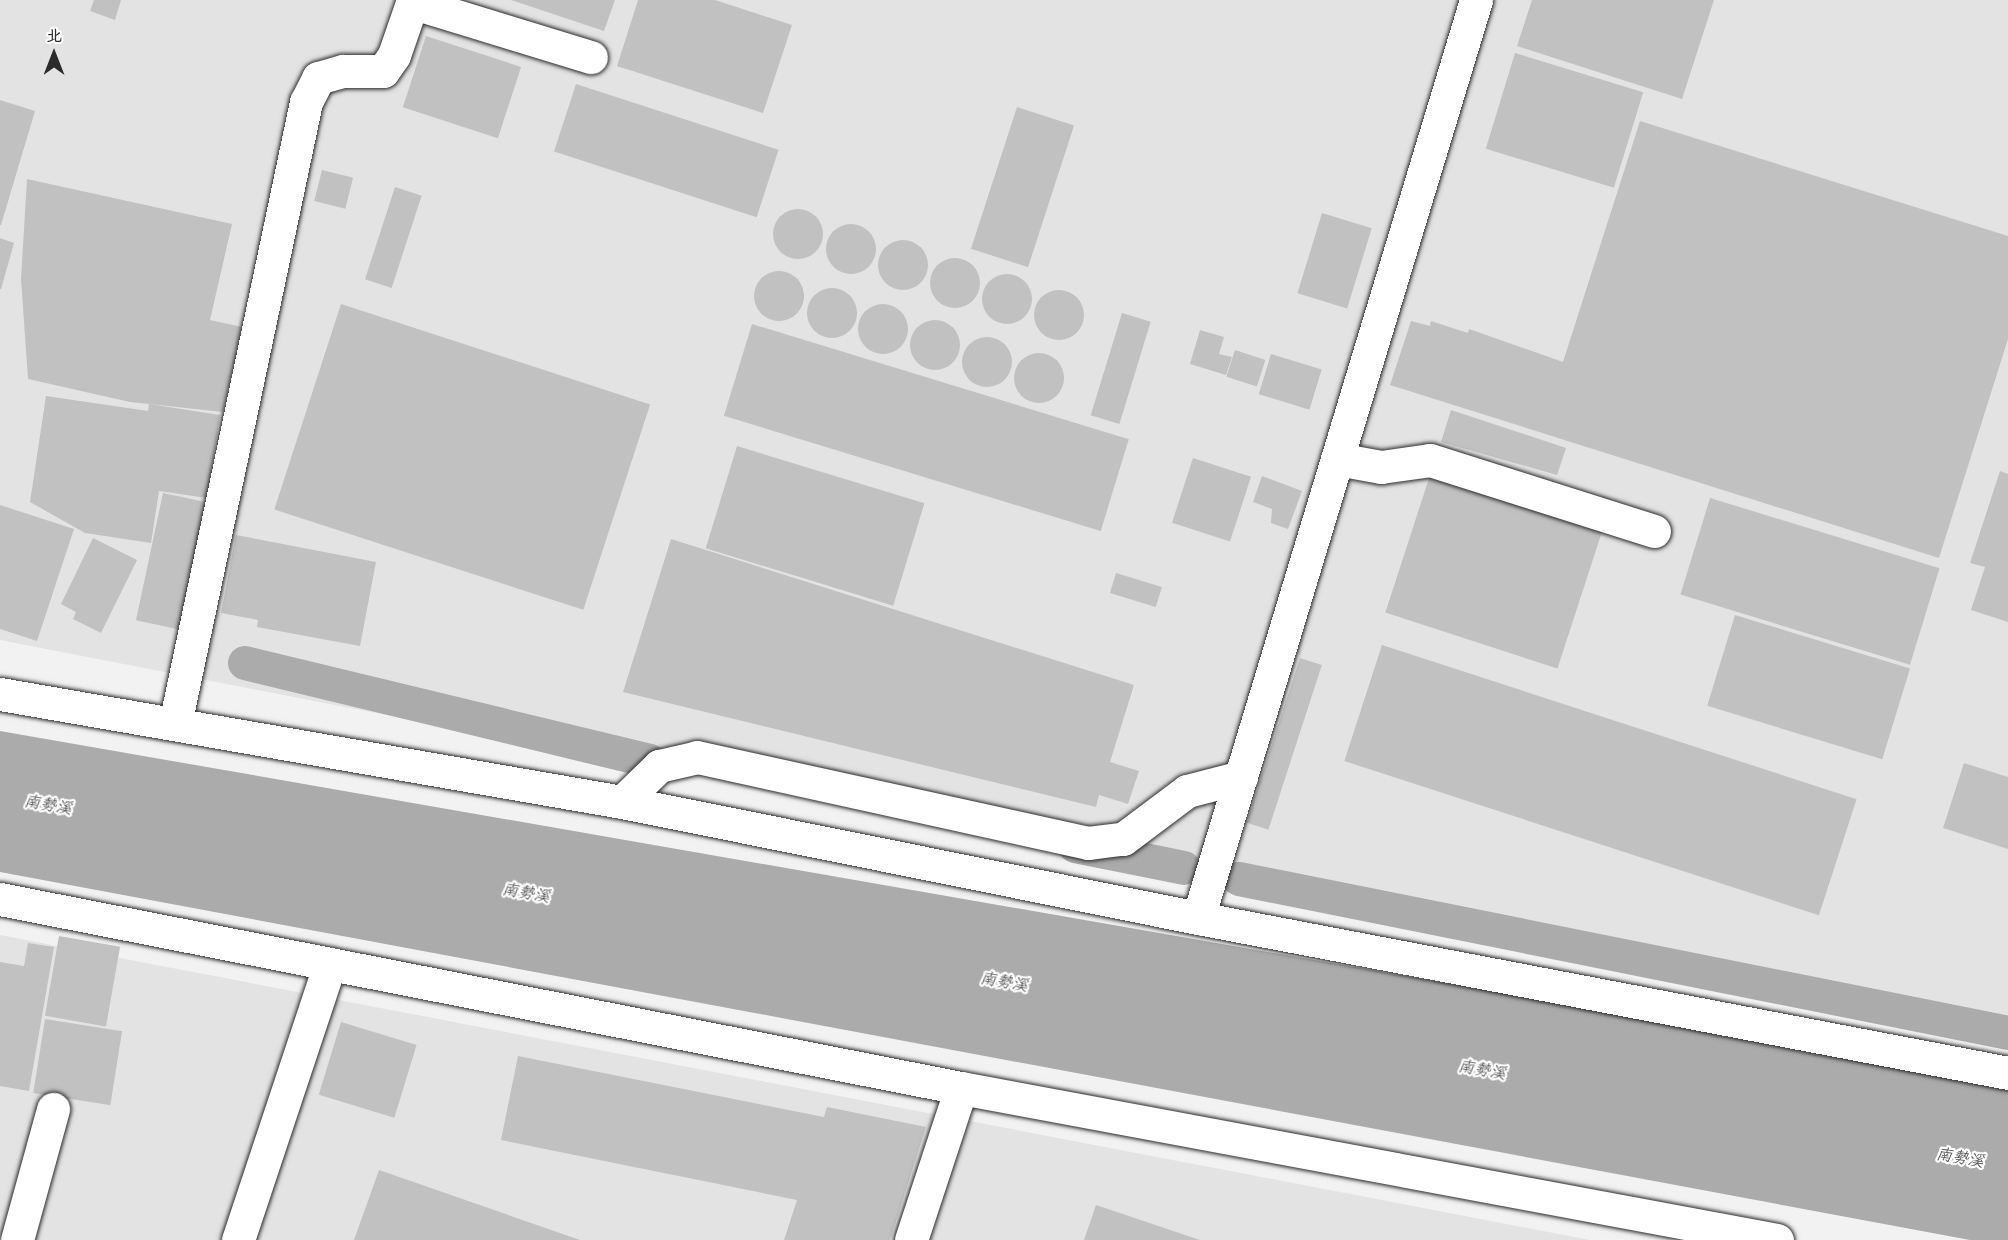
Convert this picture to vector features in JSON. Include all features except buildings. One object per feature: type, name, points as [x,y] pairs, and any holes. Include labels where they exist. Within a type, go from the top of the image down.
[{"type":"street","points":[[1198,918],[1476,0]]},
{"type":"street","points":[[175,724],[306,102],[318,78],[343,71],[383,71],[394,55],[413,1],[591,57]]},
{"type":"street","points":[[1337,459],[1381,467],[1430,460],[1653,531]]},
{"type":"street","points":[[0,694],[622,802],[1198,918],[2008,1073]]},
{"type":"street","points":[[622,802],[659,766],[697,757],[1088,843],[1123,839],[1187,791],[1240,777]]},
{"type":"street","points":[[0,900],[961,1088],[1777,1240]]},
{"type":"street","points":[[238,1240],[330,964]]},
{"type":"street","points":[[911,1240],[961,1088]]},
{"type":"street","points":[[17,1240],[52,1109]]},
{"type":"shaded area","points":[[0,0],[2008,0],[2008,1030],[0,640]]},
{"type":"shaded area","points":[[0,935],[1590,1240],[0,1240]]},
{"type":"water","name":"南勢溪","points":[[0,731],[2008,1081],[2008,1240],[1970,1240],[0,872]]},
{"type":"waterway","points":[[245,663],[649,761]]},
{"type":"waterway","points":[[1075,846],[1184,868]]},
{"type":"waterway","points":[[1239,879],[2008,1033]]}]
